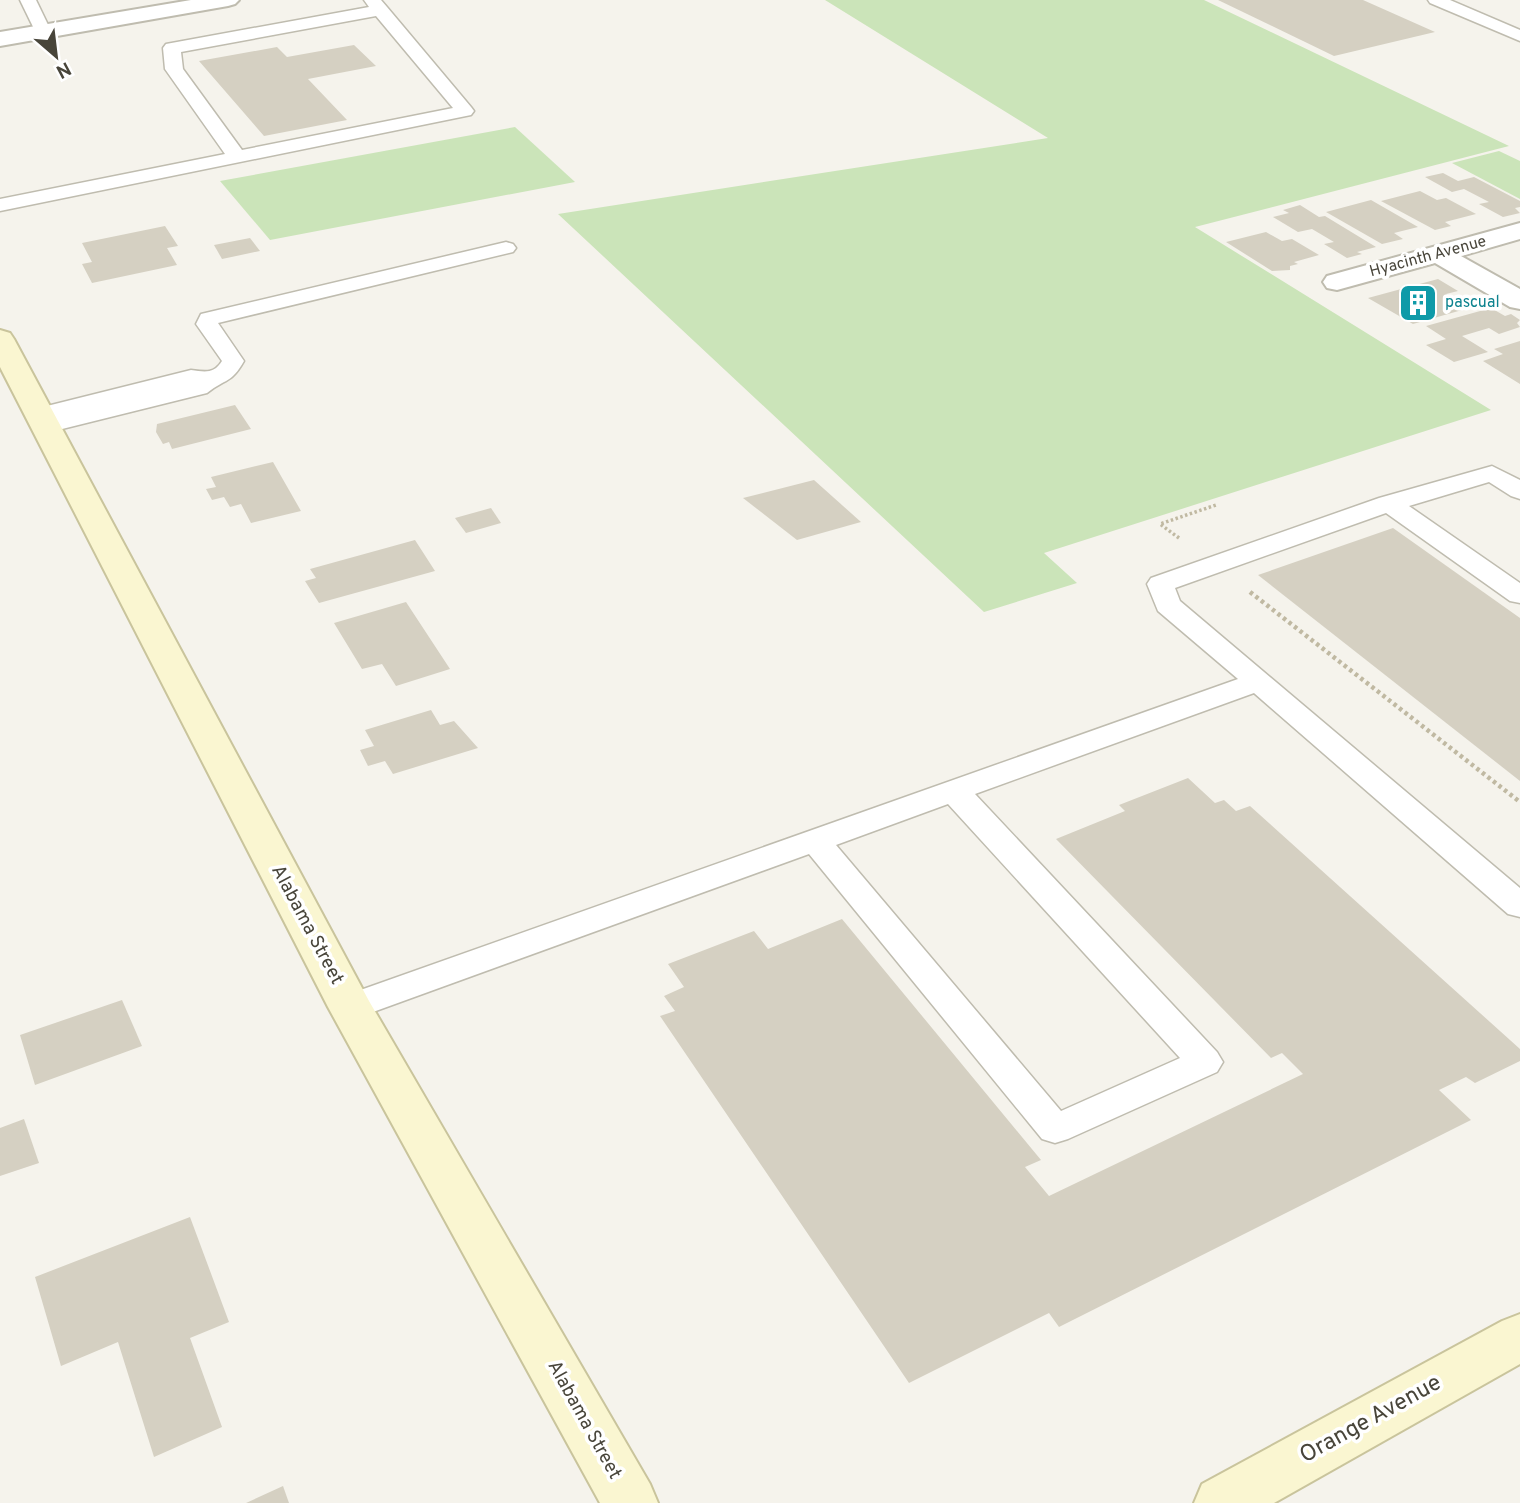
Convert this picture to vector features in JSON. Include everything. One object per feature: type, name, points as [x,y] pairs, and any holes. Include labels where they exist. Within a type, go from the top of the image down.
[{"type":"main road","name":"Alabama Street","points":[[0,338],[350,1007],[630,1503]]},
{"type":"main road","name":"Orange Avenue","points":[[1222,1503],[1520,1337]]},
{"type":"street","points":[[0,38],[228,0]]},
{"type":"street","name":"Hyacinth Avenue","points":[[1337,282],[1520,231]]},
{"type":"street","points":[[1438,254],[1520,300]]},
{"type":"lane","points":[[28,0],[43,32]]},
{"type":"lane","points":[[1436,0],[1520,36]]},
{"type":"lane","points":[[0,205],[465,111],[376,5],[172,48],[174,69],[237,157]]},
{"type":"lane","points":[[42,420],[199,388],[209,380],[226,373],[233,361],[207,324],[209,319],[506,248]]},
{"type":"lane","points":[[1520,491],[1492,473],[1388,503],[1212,563],[1160,584],[1168,605],[1520,906]]},
{"type":"lane","points":[[1388,503],[1520,595]]},
{"type":"lane","points":[[350,1007],[1258,682]]},
{"type":"lane","points":[[815,841],[1055,1129],[1205,1062],[954,791]]},
{"type":"path","points":[[1216,505],[1160,524],[1520,802]]},
{"type":"green space","points":[[825,0],[1204,0],[1509,146],[1195,227],[1491,410],[1044,553],[1077,583],[984,612],[558,214],[1048,138]]},
{"type":"green space","points":[[515,127],[575,182],[270,240],[220,181]]},
{"type":"green space","points":[[1499,151],[1520,161],[1520,199],[1452,163]]},
{"type":"building","points":[[1218,0],[1363,0],[1435,32],[1334,56]]},
{"type":"building","points":[[354,45],[376,66],[308,79],[347,120],[264,136],[199,61],[277,47],[287,57]]},
{"type":"building","points":[[1443,173],[1458,181],[1474,177],[1520,201],[1520,207],[1515,208],[1520,213],[1503,217],[1479,204],[1489,202],[1464,189],[1452,192],[1425,177]]},
{"type":"building","points":[[1420,191],[1437,200],[1446,198],[1476,214],[1445,222],[1451,226],[1435,230],[1381,201]]},
{"type":"building","points":[[1371,200],[1418,227],[1394,233],[1403,239],[1382,244],[1326,212]]},
{"type":"building","points":[[1300,205],[1319,217],[1325,216],[1376,247],[1347,258],[1324,244],[1334,242],[1312,229],[1298,232],[1273,217],[1289,213],[1283,210]]},
{"type":"building","points":[[165,226],[178,246],[167,248],[177,265],[92,283],[82,264],[92,262],[82,243]]},
{"type":"building","points":[[1266,232],[1282,241],[1292,239],[1319,255],[1294,262],[1298,264],[1290,266],[1290,270],[1272,271],[1226,242]]},
{"type":"building","points":[[250,238],[260,251],[222,259],[214,245]]},
{"type":"building","name":"pascual","points":[[1438,279],[1458,291],[1446,294],[1469,308],[1413,324],[1368,298]]},
{"type":"building","points":[[1491,308],[1505,316],[1511,314],[1520,320],[1517,323],[1520,327],[1499,334],[1489,328],[1462,336],[1488,352],[1454,362],[1426,345],[1446,339],[1426,326]]},
{"type":"building","points":[[1520,341],[1520,384],[1483,361],[1503,354],[1494,349]]},
{"type":"building","points":[[235,405],[251,429],[172,449],[169,442],[163,444],[156,432],[157,424]]},
{"type":"building","points":[[273,462],[301,511],[251,523],[241,504],[230,507],[224,497],[212,500],[206,489],[216,487],[211,477]]},
{"type":"building","points":[[814,480],[861,522],[797,540],[743,498]]},
{"type":"building","points":[[491,508],[501,523],[466,533],[455,518]]},
{"type":"building","points":[[1393,528],[1520,618],[1520,781],[1258,575]]},
{"type":"building","points":[[415,540],[435,571],[319,603],[305,581],[316,578],[310,569]]},
{"type":"building","points":[[406,602],[450,669],[396,686],[382,664],[362,669],[334,623]]},
{"type":"building","points":[[431,710],[440,725],[454,721],[478,748],[393,774],[385,761],[368,766],[360,750],[374,746],[365,730]]},
{"type":"building","points":[[1188,778],[1215,803],[1224,800],[1236,811],[1250,806],[1520,1049],[1520,1061],[1475,1083],[1466,1077],[1439,1090],[1471,1120],[1059,1327],[1049,1313],[909,1383],[660,1016],[675,1011],[664,996],[684,987],[668,964],[754,931],[768,949],[842,919],[1041,1160],[1025,1167],[1049,1196],[1303,1074],[1282,1053],[1271,1058],[1056,839],[1125,811],[1119,805]]},
{"type":"building","points":[[122,1000],[142,1046],[35,1085],[20,1035]]},
{"type":"building","points":[[24,1119],[39,1163],[0,1176],[0,1128]]},
{"type":"building","points":[[190,1217],[229,1322],[190,1338],[222,1427],[154,1457],[118,1342],[61,1366],[35,1277]]},
{"type":"building","points":[[283,1486],[289,1503],[246,1503]]},
{"type":"place","name":"pascual","points":[[1418,303]]}]
